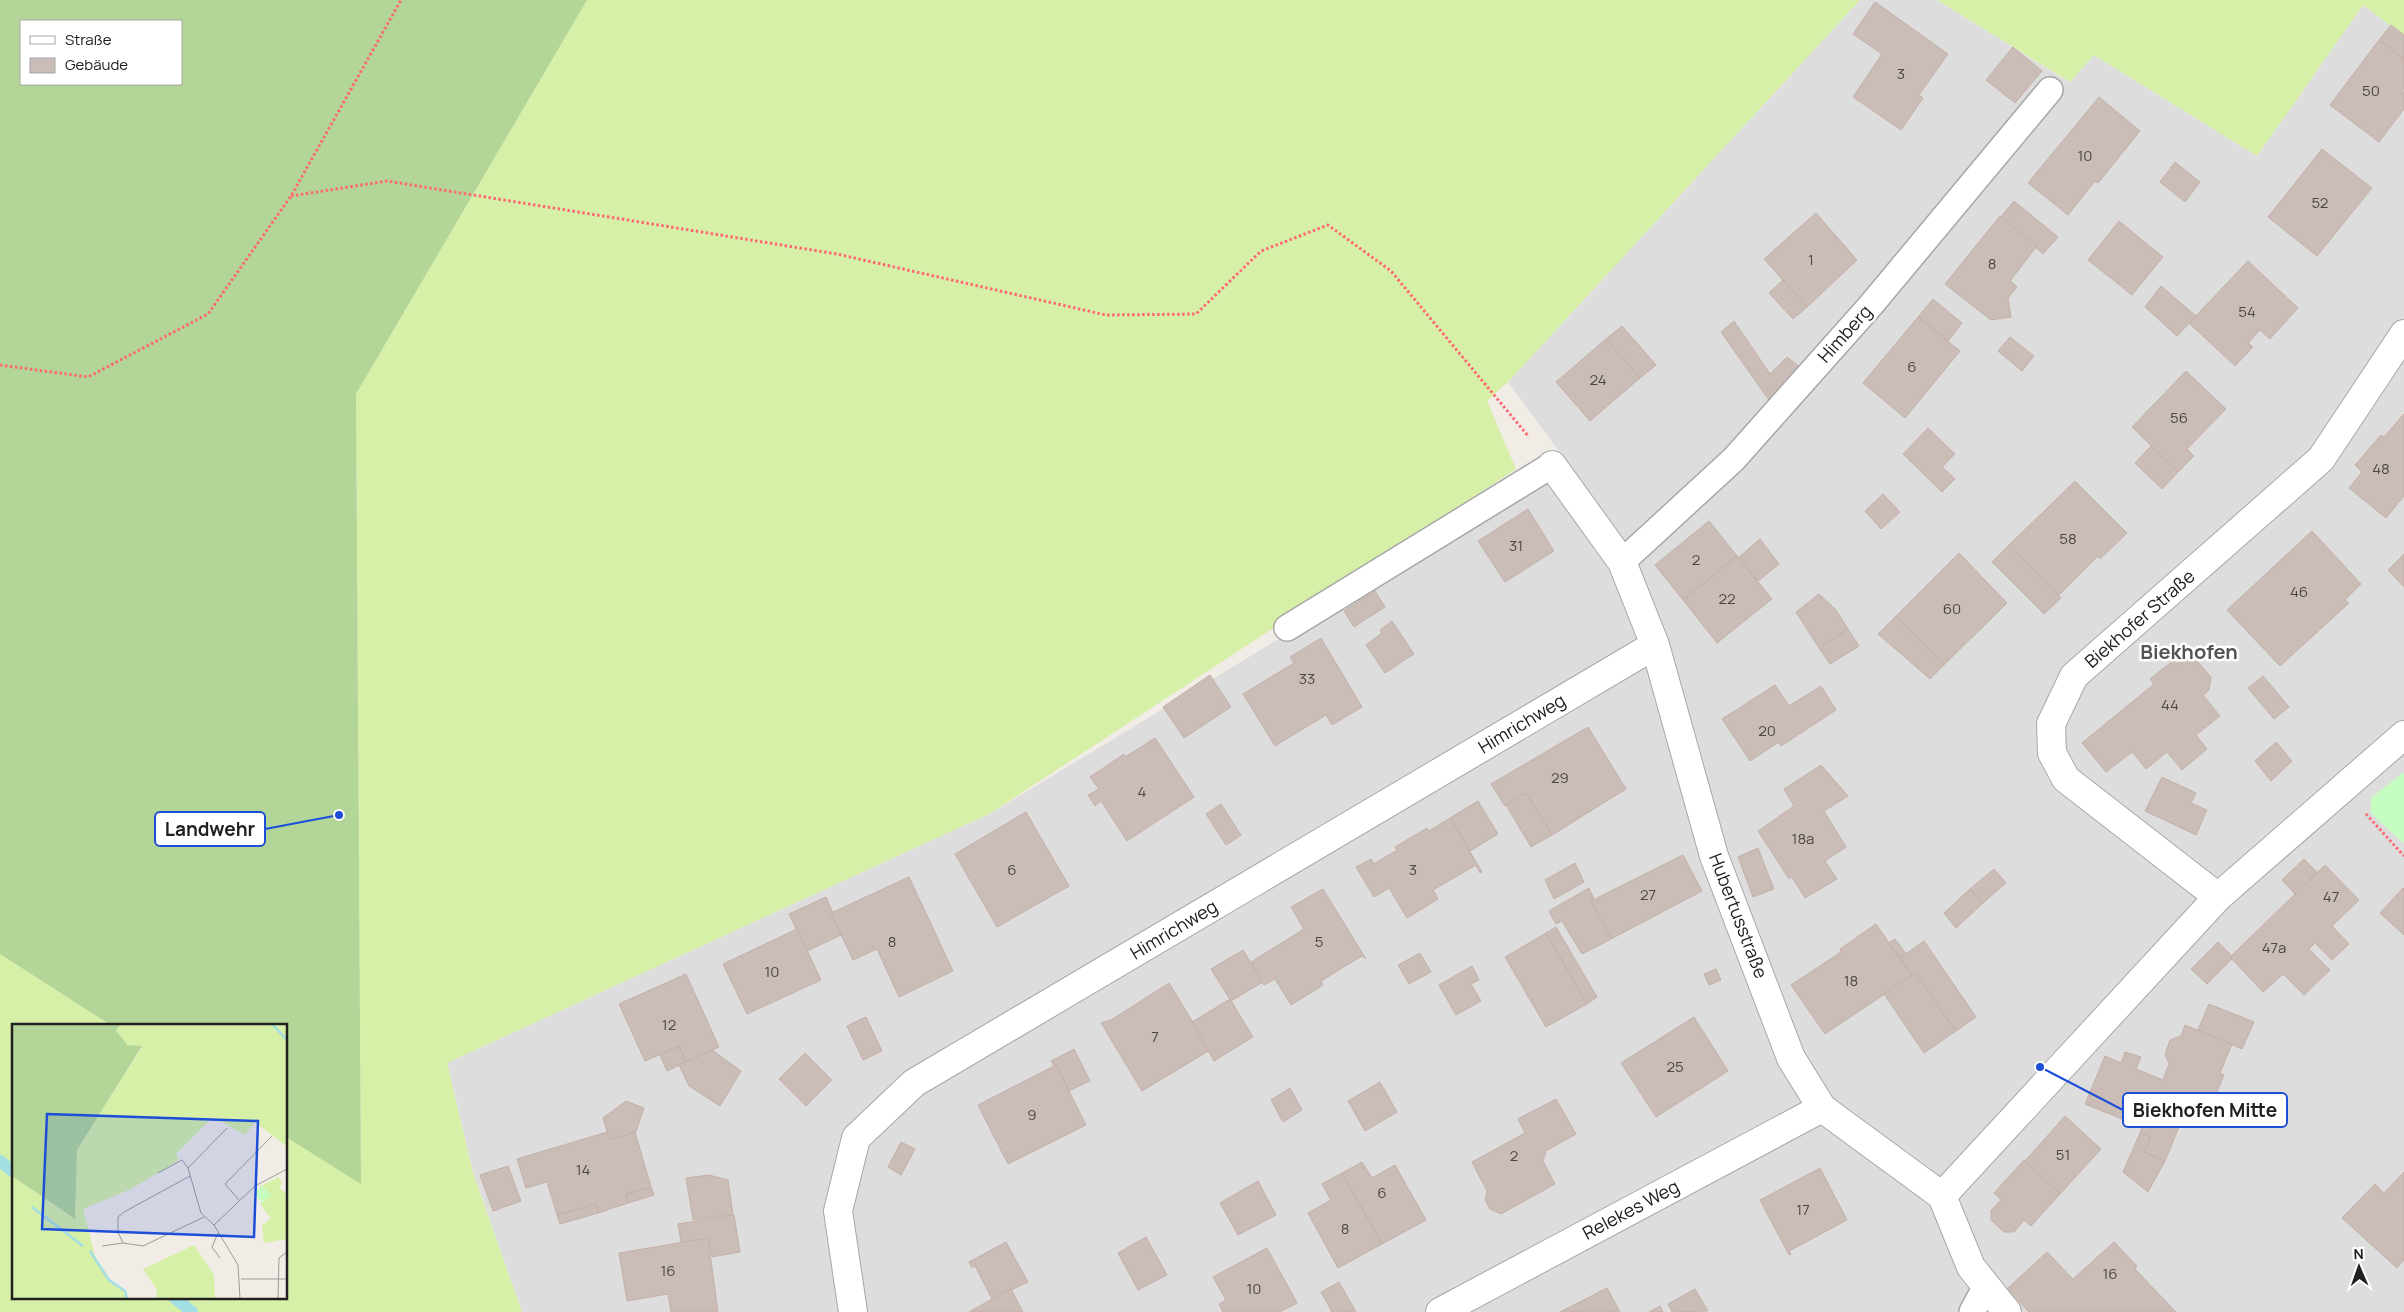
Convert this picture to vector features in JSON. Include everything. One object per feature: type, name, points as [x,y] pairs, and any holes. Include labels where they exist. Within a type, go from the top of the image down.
[{"type":"street","name":"Biekhofer Straße","points":[[2218,897],[2066,779],[2052,753],[2051,724],[2074,676],[2321,459],[2404,334]]},
{"type":"street","name":"Hubertusstraße","points":[[1552,465],[1622,562],[1655,645],[1714,856],[1791,1058],[1822,1108],[1942,1196]]},
{"type":"street","name":"Himrichweg","points":[[853,1312],[838,1211],[856,1138],[914,1083],[1655,645]]},
{"type":"street","points":[[2008,1312],[1971,1267],[1942,1196],[2218,897],[2404,735]]},
{"type":"street","name":"Relekes Weg","points":[[1440,1312],[1822,1108]]},
{"type":"lane","name":"Himberg","points":[[1622,562],[1734,459],[1871,305],[2050,90]]},
{"type":"lane","points":[[1286,628],[1552,465]]},
{"type":"lane","points":[[1972,1312],[1986,1286]]},
{"type":"path","points":[[0,365],[88,377],[208,314],[291,196],[401,0]]},
{"type":"path","points":[[291,196],[387,181],[836,254],[1106,315],[1196,314],[1261,251],[1328,225],[1391,271],[1552,465]]},
{"type":"path","points":[[2342,788],[2404,856]]},
{"type":"shaded area","points":[[1860,0],[1937,0],[2069,82],[2094,55],[2257,156],[2363,5],[2404,36],[2404,1312],[522,1312],[473,1172],[447,1063],[991,813],[1568,464],[1508,382]]},
{"type":"green space","points":[[0,0],[587,0],[356,394],[361,1184],[288,1138],[288,1024],[109,1024],[0,954]]},
{"type":"green space","points":[[587,0],[1860,0],[1508,382],[1487,401],[1516,469],[991,813],[447,1063],[473,1173],[522,1312],[0,1312],[0,954],[109,1024],[12,1024],[12,1300],[288,1300],[288,1138],[361,1183],[356,394]]},
{"type":"green space","points":[[1937,0],[2404,0],[2404,36],[2363,5],[2257,156],[2094,55],[2070,82]]},
{"type":"green space","points":[[2404,772],[2404,844],[2371,813],[2371,798]]},
{"type":"building","points":[[1875,2],[1948,54],[1919,95],[1923,98],[1901,130],[1853,97],[1882,54],[1853,34]]},
{"type":"building","points":[[2391,25],[2404,35],[2404,59],[2379,40]]},
{"type":"building","points":[[2379,40],[2404,59],[2404,88],[2402,91],[2404,92],[2404,109],[2379,142],[2330,105]]},
{"type":"building","points":[[2013,47],[2042,71],[2015,103],[1986,80]]},
{"type":"building","points":[[2099,97],[2140,131],[2098,183],[2095,181],[2068,215],[2028,183]]},
{"type":"building","points":[[2322,149],[2372,188],[2317,256],[2268,217]]},
{"type":"building","points":[[2175,162],[2200,182],[2185,202],[2160,182]]},
{"type":"building","points":[[2014,201],[2058,237],[2043,254],[2001,217]]},
{"type":"building","points":[[1816,213],[1857,260],[1807,307],[1764,259]]},
{"type":"building","points":[[2000,216],[2037,246],[2010,281],[2017,287],[2008,298],[2011,317],[1991,320],[1945,284]]},
{"type":"building","points":[[2119,221],[2163,257],[2132,295],[2088,260]]},
{"type":"building","points":[[2248,261],[2298,308],[2270,339],[2260,330],[2248,343],[2253,347],[2235,366],[2189,323]]},
{"type":"building","points":[[1783,280],[1807,307],[1793,319],[1769,293]]},
{"type":"building","points":[[2161,286],[2196,316],[2177,336],[2145,307]]},
{"type":"building","points":[[1933,299],[1962,323],[1948,341],[1918,317]]},
{"type":"building","points":[[1918,317],[1960,351],[1905,418],[1863,383]]},
{"type":"building","points":[[1734,321],[1770,374],[1787,357],[1801,368],[1771,403],[1721,332]]},
{"type":"building","points":[[1622,326],[1656,365],[1640,378],[1606,339]]},
{"type":"building","points":[[2010,337],[2034,356],[2022,371],[1998,351]]},
{"type":"building","points":[[1606,339],[1640,378],[1590,421],[1556,382]]},
{"type":"building","points":[[2186,371],[2226,409],[2187,449],[2194,456],[2178,472],[2132,427]]},
{"type":"building","points":[[2404,414],[2404,496],[2386,518],[2349,488],[2362,472],[2355,465],[2381,435],[2384,437]]},
{"type":"building","points":[[1928,428],[1955,454],[1942,467],[1955,479],[1942,492],[1903,454]]},
{"type":"building","points":[[2151,446],[2178,472],[2162,489],[2135,463]]},
{"type":"building","points":[[2075,481],[2127,533],[2100,559],[2098,556],[2058,596],[2009,545]]},
{"type":"building","points":[[1883,494],[1900,512],[1881,529],[1865,511]]},
{"type":"building","points":[[1528,509],[1554,551],[1505,582],[1478,541]]},
{"type":"building","points":[[1709,521],[1737,556],[1683,600],[1655,565]]},
{"type":"building","points":[[2312,531],[2361,584],[2345,600],[2349,603],[2280,666],[2227,610]]},
{"type":"building","points":[[1760,539],[1779,564],[1758,581],[1738,558]]},
{"type":"building","points":[[2009,545],[2061,598],[2044,614],[1992,562]]},
{"type":"building","points":[[1959,553],[2007,603],[1944,665],[1896,616]]},
{"type":"building","points":[[2404,554],[2404,587],[2388,570]]},
{"type":"building","points":[[1737,556],[1772,599],[1717,643],[1683,600]]},
{"type":"building","points":[[1375,591],[1385,607],[1354,627],[1344,611]]},
{"type":"building","points":[[1819,594],[1836,610],[1848,629],[1819,648],[1796,612]]},
{"type":"building","points":[[1896,616],[1944,665],[1930,679],[1878,634]]},
{"type":"building","points":[[1392,621],[1414,654],[1385,673],[1366,645],[1382,633],[1380,630]]},
{"type":"building","points":[[1848,629],[1859,646],[1830,664],[1819,648]]},
{"type":"building","points":[[1321,638],[1362,707],[1332,725],[1326,715],[1275,746],[1243,694],[1294,663],[1290,657]]},
{"type":"building","points":[[2191,654],[2211,677],[2209,690],[2203,695],[2220,716],[2196,735],[2207,749],[2182,770],[2167,752],[2146,769],[2132,752],[2106,772],[2082,743],[2154,684],[2150,679],[2174,660],[2177,664]]},
{"type":"building","points":[[1210,675],[1231,707],[1184,738],[1163,707]]},
{"type":"building","points":[[2263,676],[2289,707],[2274,719],[2248,688]]},
{"type":"building","points":[[1775,685],[1789,706],[1821,686],[1836,710],[1781,746],[1779,742],[1750,761],[1722,719]]},
{"type":"building","points":[[1588,727],[1626,789],[1552,835],[1526,793],[1505,806],[1491,784]]},
{"type":"building","points":[[1155,738],[1194,797],[1127,841],[1101,801],[1095,806],[1088,795],[1099,789],[1090,777],[1124,754],[1125,757]]},
{"type":"building","points":[[2276,742],[2292,761],[2271,781],[2255,761]]},
{"type":"building","points":[[1821,765],[1848,796],[1824,811],[1846,847],[1825,861],[1837,879],[1805,898],[1792,877],[1789,879],[1758,831],[1794,806],[1784,789]]},
{"type":"building","points":[[2162,777],[2196,793],[2191,803],[2207,810],[2196,835],[2145,811]]},
{"type":"building","points":[[1526,793],[1552,835],[1531,847],[1506,805]]},
{"type":"building","points":[[1478,801],[1498,834],[1470,851],[1450,818]]},
{"type":"building","points":[[1221,804],[1241,835],[1226,845],[1206,814]]},
{"type":"building","points":[[1026,812],[1069,886],[997,927],[955,854]]},
{"type":"building","points":[[1450,818],[1482,872],[1480,873],[1476,865],[1433,890],[1438,899],[1407,918],[1389,888],[1374,897],[1356,867],[1371,859],[1374,864],[1397,850],[1395,847],[1427,828],[1429,831]]},
{"type":"building","points":[[1758,848],[1774,889],[1753,897],[1738,857]]},
{"type":"building","points":[[1683,855],[1702,891],[1611,939],[1591,901]]},
{"type":"building","points":[[2304,859],[2317,872],[2295,894],[2282,880]]},
{"type":"building","points":[[1575,863],[1584,882],[1554,899],[1545,880]]},
{"type":"building","points":[[2325,865],[2359,900],[2332,926],[2349,944],[2332,960],[2315,943],[2309,949],[2330,970],[2304,995],[2283,974],[2263,992],[2230,957]]},
{"type":"building","points":[[1994,869],[2006,883],[1983,903],[1970,889]]},
{"type":"building","points":[[909,877],[953,971],[899,997],[877,949],[853,960],[831,913]]},
{"type":"building","points":[[1589,888],[1594,899],[1591,901],[1611,939],[1582,954],[1562,921],[1556,924],[1549,911]]},
{"type":"building","points":[[1323,889],[1366,959],[1362,956],[1321,981],[1323,985],[1291,1005],[1275,979],[1264,985],[1251,962],[1304,929],[1291,907]]},
{"type":"building","points":[[1970,889],[1983,903],[1956,928],[1944,913]]},
{"type":"building","points":[[2404,889],[2404,935],[2380,913]]},
{"type":"building","points":[[826,897],[841,935],[807,951],[789,914]]},
{"type":"building","points":[[1876,924],[1912,976],[1825,1034],[1791,985],[1841,952],[1840,949]]},
{"type":"building","points":[[1556,927],[1597,997],[1587,1004],[1546,933]]},
{"type":"building","points":[[797,929],[821,980],[747,1014],[723,964]]},
{"type":"building","points":[[1546,933],[1587,1004],[1546,1027],[1505,957]]},
{"type":"building","points":[[1895,939],[1906,954],[1900,958],[1889,943]]},
{"type":"building","points":[[1924,941],[1976,1017],[1956,1031],[1915,973],[1912,976],[1900,958]]},
{"type":"building","points":[[2218,942],[2232,956],[2232,959],[2207,984],[2191,969]]},
{"type":"building","points":[[1243,950],[1263,982],[1231,1001],[1211,969]]},
{"type":"building","points":[[1420,953],[1431,972],[1409,984],[1398,965]]},
{"type":"building","points":[[1472,966],[1479,980],[1471,984],[1481,1001],[1456,1015],[1439,985]]},
{"type":"building","points":[[1716,969],[1721,980],[1709,985],[1704,974]]},
{"type":"building","points":[[1915,973],[1956,1031],[1924,1053],[1884,994]]},
{"type":"building","points":[[686,974],[719,1047],[686,1062],[679,1046],[645,1061],[619,1004]]},
{"type":"building","points":[[1169,983],[1210,1050],[1142,1091],[1101,1023],[1111,1020]]},
{"type":"building","points":[[1230,999],[1253,1037],[1214,1061],[1192,1022]]},
{"type":"building","points":[[2209,1004],[2254,1022],[2242,1049],[2198,1030]]},
{"type":"building","points":[[866,1017],[882,1051],[863,1060],[847,1026]]},
{"type":"building","points":[[1694,1017],[1728,1071],[1656,1117],[1621,1063]]},
{"type":"building","points":[[2185,1025],[2232,1044],[2220,1073],[2224,1075],[2213,1101],[2193,1093],[2165,1161],[2144,1152],[2151,1137],[2140,1133],[2142,1127],[2085,1104],[2105,1056],[2121,1063],[2125,1052],[2141,1057],[2136,1069],[2163,1080],[2169,1064],[2165,1054],[2170,1040],[2181,1036]]},
{"type":"building","points":[[679,1046],[686,1062],[667,1071],[660,1055]]},
{"type":"building","points":[[1074,1049],[1090,1081],[1069,1091],[1056,1065],[1054,1066],[1051,1061]]},
{"type":"building","points":[[712,1050],[741,1071],[720,1106],[689,1086],[679,1065]]},
{"type":"building","points":[[805,1053],[832,1080],[806,1106],[779,1079]]},
{"type":"building","points":[[1056,1065],[1086,1125],[1008,1164],[978,1105]]},
{"type":"building","points":[[1380,1082],[1397,1112],[1365,1131],[1348,1101]]},
{"type":"building","points":[[1290,1088],[1302,1110],[1283,1122],[1271,1100]]},
{"type":"building","points":[[1556,1099],[1576,1134],[1546,1151],[1543,1161],[1555,1184],[1501,1214],[1490,1209],[1485,1200],[1487,1191],[1472,1162],[1525,1133],[1518,1119]]},
{"type":"building","points":[[626,1101],[644,1108],[635,1134],[635,1132],[610,1140],[603,1118]]},
{"type":"building","points":[[2065,1116],[2101,1149],[2060,1194],[2025,1161]]},
{"type":"building","points":[[607,1132],[610,1140],[635,1132],[651,1187],[626,1194],[628,1203],[598,1213],[596,1204],[557,1215],[547,1182],[526,1188],[517,1159]]},
{"type":"building","points":[[2140,1133],[2151,1137],[2144,1152],[2165,1161],[2148,1192],[2123,1172]]},
{"type":"building","points":[[901,1142],[915,1149],[901,1175],[888,1167]]},
{"type":"building","points":[[2024,1160],[2060,1194],[2031,1226],[2024,1220],[2014,1232],[2004,1232],[1991,1220],[1991,1210],[2001,1200],[1994,1193]]},
{"type":"building","points":[[1362,1162],[1372,1178],[1395,1165],[1426,1220],[1382,1244],[1342,1173]]},
{"type":"building","points":[[508,1166],[521,1201],[493,1211],[480,1175]]},
{"type":"building","points":[[1820,1168],[1847,1220],[1789,1251],[1791,1254],[1789,1255],[1760,1200]]},
{"type":"building","points":[[2404,1172],[2404,1260],[2397,1268],[2342,1218],[2375,1184],[2384,1193]]},
{"type":"building","points":[[1342,1173],[1382,1244],[1338,1268],[1308,1213],[1331,1200],[1322,1184]]},
{"type":"building","points":[[709,1175],[728,1180],[733,1214],[693,1220],[686,1178]]},
{"type":"building","points":[[1258,1181],[1276,1215],[1238,1235],[1220,1203]]},
{"type":"building","points":[[651,1187],[654,1195],[628,1203],[626,1194]]},
{"type":"building","points":[[596,1204],[598,1213],[560,1224],[557,1215]]},
{"type":"building","points":[[734,1215],[740,1252],[712,1257],[708,1238],[681,1242],[678,1224]]},
{"type":"building","points":[[1146,1237],[1167,1275],[1138,1290],[1118,1253]]},
{"type":"building","points":[[708,1238],[718,1312],[671,1312],[668,1294],[627,1301],[619,1253]]},
{"type":"building","points":[[1006,1242],[1028,1282],[992,1299],[975,1266],[972,1268],[969,1262]]},
{"type":"building","points":[[2114,1242],[2137,1266],[2135,1269],[2176,1312],[2029,1312],[2007,1289],[2047,1252],[2073,1279]]},
{"type":"building","points":[[1267,1248],[1297,1303],[1280,1312],[1223,1312],[1219,1304],[1226,1300],[1213,1277]]},
{"type":"building","points":[[1339,1282],[1356,1312],[1332,1312],[1321,1292]]},
{"type":"building","points":[[1607,1288],[1620,1312],[1560,1312]]},
{"type":"building","points":[[1011,1289],[1023,1312],[969,1312],[992,1299]]},
{"type":"building","points":[[1695,1289],[1708,1311],[1672,1312],[1668,1304]]},
{"type":"building","points":[[1660,1306],[1663,1312],[1649,1312]]},
{"type":"waterway","points":[[0,1161],[12,1170]]},
{"type":"waterway","points":[[177,1300],[192,1312]]},
{"type":"place","name":"Landwehr","points":[[339,815]]},
{"type":"place","name":"Biekhofen Mitte","points":[[2040,1067]]},
{"type":"district","name":"Biekhofen","points":[[2189,652]]}]
